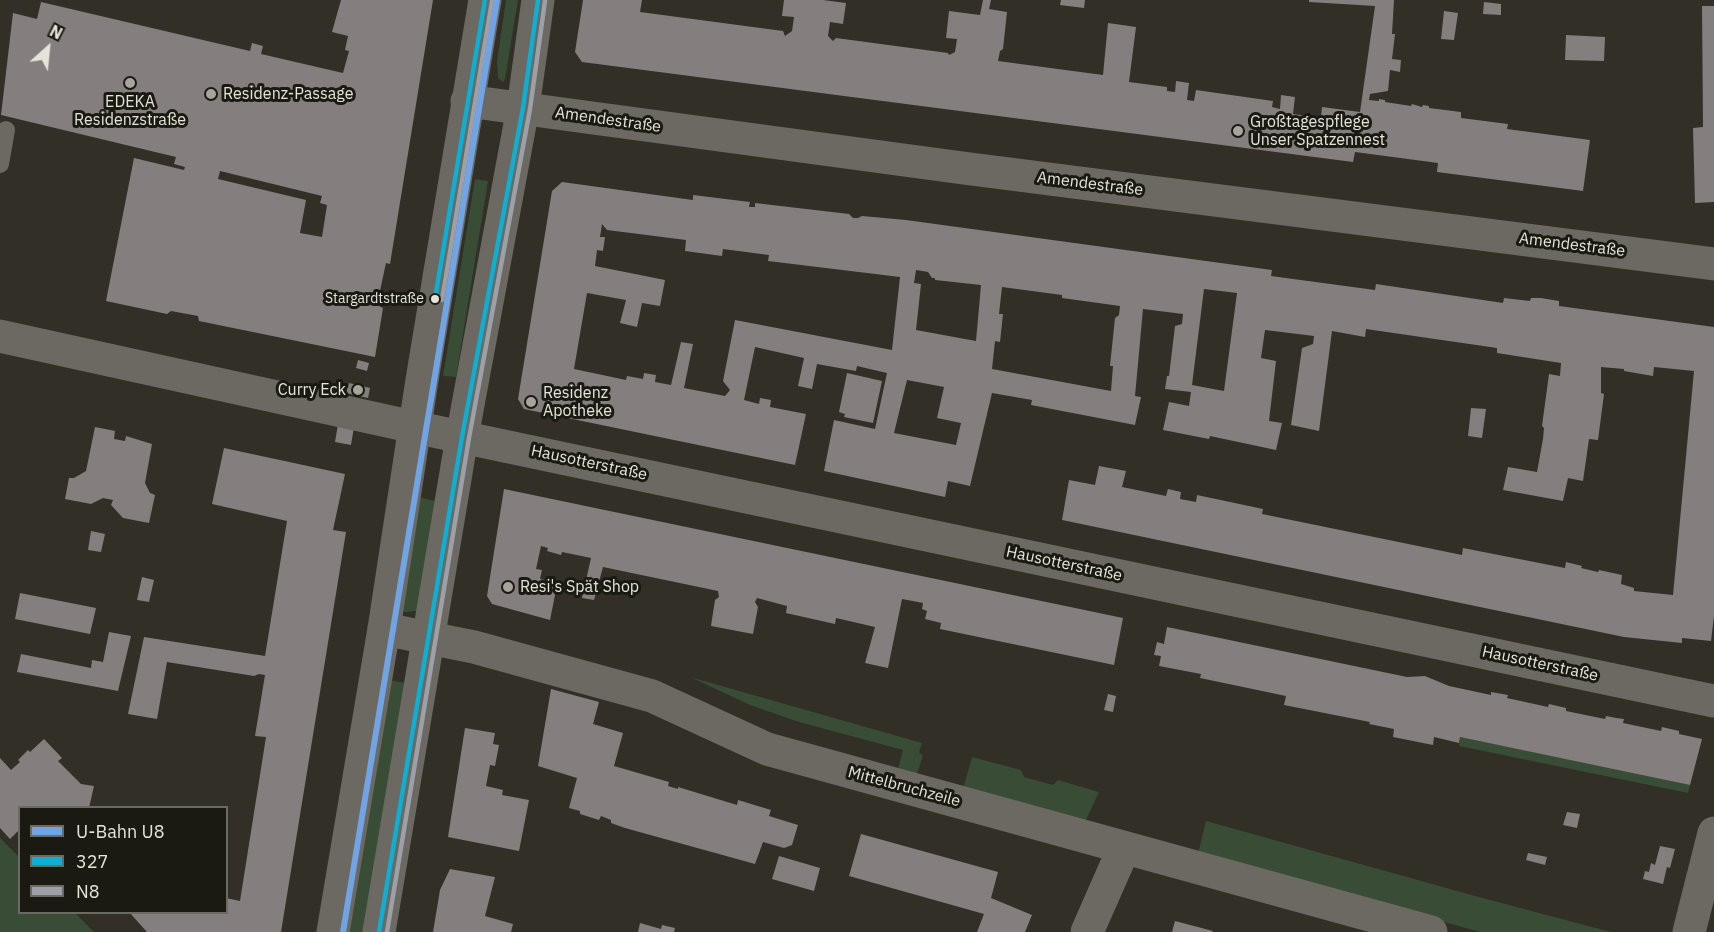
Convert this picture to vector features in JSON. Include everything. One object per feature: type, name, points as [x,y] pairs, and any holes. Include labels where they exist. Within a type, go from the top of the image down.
[{"type":"main road","points":[[333,932],[485,0]]},
{"type":"main road","points":[[379,932],[462,437],[523,108],[538,0]]},
{"type":"street","name":"Amendestraße","points":[[467,101],[952,167],[1714,264]]},
{"type":"street","points":[[0,336],[414,428]]},
{"type":"street","name":"Hausotterstraße","points":[[414,428],[1714,701]]},
{"type":"street","name":"Mittelbruchzeile","points":[[384,629],[474,647],[652,696],[767,749],[1431,932]]},
{"type":"street","points":[[1689,932],[1714,833]]},
{"type":"street","points":[[1087,932],[1124,848]]},
{"type":"lane","points":[[0,164],[6,130]]},
{"type":"green space","points":[[506,0],[518,0],[503,82],[498,78],[497,61]]},
{"type":"green space","points":[[475,179],[488,181],[456,377],[443,376]]},
{"type":"green space","points":[[418,497],[435,501],[417,611],[405,612],[402,610]]},
{"type":"green space","points":[[690,677],[922,743],[919,753],[923,755],[916,777],[897,772],[903,750],[799,722],[750,705]]},
{"type":"green space","points":[[389,680],[406,683],[365,932],[348,932]]},
{"type":"green space","points":[[1460,737],[1690,785],[1688,793],[1459,746]]},
{"type":"green space","points":[[972,757],[1021,770],[1024,777],[1053,785],[1058,780],[1099,792],[1084,824],[962,792]]},
{"type":"green space","points":[[1206,821],[1611,932],[1480,932],[1198,854]]},
{"type":"green space","points":[[0,838],[18,856],[18,914],[76,914],[94,932],[0,932]]},
{"type":"building","points":[[341,0],[433,0],[390,264],[386,263],[377,305],[383,308],[375,357],[199,321],[198,316],[171,311],[167,314],[106,301],[134,158],[184,170],[185,167],[174,164],[176,157],[1,115],[13,13],[37,19],[41,2],[250,51],[252,43],[263,46],[261,54],[343,73],[349,51],[345,50],[348,36],[332,32]],"holes":[[[220,171],[322,196],[320,203],[327,205],[322,237],[300,233],[306,200],[218,179]]]},
{"type":"building","points":[[583,0],[642,0],[640,12],[783,31],[785,36],[792,31],[794,17],[782,16],[784,0],[823,0],[846,3],[843,24],[830,22],[828,36],[833,41],[836,38],[948,53],[949,55],[955,52],[957,39],[946,38],[949,11],[980,15],[983,0],[991,0],[989,9],[1007,12],[1003,49],[1000,51],[998,61],[1103,75],[1108,23],[1136,27],[1129,82],[1167,87],[1167,91],[1175,92],[1176,81],[1189,83],[1187,100],[1194,101],[1196,90],[1273,101],[1272,107],[1280,109],[1281,95],[1295,97],[1293,114],[1321,118],[1322,107],[1360,112],[1375,6],[1309,2],[1309,0],[1394,0],[1392,34],[1395,34],[1392,59],[1401,60],[1400,72],[1390,70],[1388,91],[1370,94],[1369,100],[1379,101],[1379,99],[1411,106],[1412,104],[1422,107],[1423,105],[1429,106],[1429,108],[1461,112],[1461,118],[1508,124],[1507,129],[1590,140],[1583,191],[1437,172],[1438,163],[1355,152],[1353,162],[582,62],[575,52]]},
{"type":"building","points":[[1061,0],[1085,0],[1084,8],[1060,5]]},
{"type":"building","points":[[1484,2],[1501,4],[1501,15],[1483,14]]},
{"type":"building","points":[[1702,6],[1714,6],[1714,202],[1695,203],[1693,128],[1703,127]]},
{"type":"building","points":[[1444,11],[1458,13],[1454,40],[1441,39]]},
{"type":"building","points":[[1566,35],[1605,37],[1604,61],[1565,60]]},
{"type":"building","points":[[562,182],[693,200],[693,195],[750,202],[749,207],[755,207],[755,203],[849,214],[853,218],[862,216],[906,220],[1272,270],[1271,276],[1375,290],[1376,284],[1503,303],[1504,298],[1530,301],[1531,298],[1541,298],[1559,301],[1559,306],[1714,327],[1714,616],[1711,641],[1682,638],[1682,643],[1624,637],[1062,520],[1069,480],[1095,485],[1099,466],[1126,471],[1122,487],[1166,496],[1168,489],[1181,492],[1180,499],[1196,502],[1197,495],[1263,509],[1262,514],[1462,555],[1463,548],[1565,568],[1566,562],[1598,572],[1599,570],[1622,575],[1621,584],[1634,588],[1634,591],[1673,595],[1694,371],[1654,367],[1653,376],[1624,371],[1624,369],[1601,367],[1601,393],[1604,394],[1598,440],[1589,439],[1583,481],[1568,478],[1563,501],[1503,490],[1508,467],[1537,472],[1543,439],[1544,428],[1542,426],[1549,374],[1560,376],[1561,363],[1497,353],[1497,348],[1366,329],[1365,337],[1332,331],[1319,431],[1291,425],[1302,348],[1313,344],[1314,336],[1265,330],[1261,358],[1276,361],[1269,421],[1282,423],[1276,450],[1210,436],[1209,439],[1163,430],[1169,402],[1189,406],[1191,392],[1165,389],[1167,376],[1169,376],[1175,326],[1182,324],[1183,314],[1143,309],[1135,396],[1141,397],[1135,425],[1031,405],[1032,400],[992,393],[970,486],[948,481],[945,497],[824,471],[834,420],[875,429],[887,373],[857,366],[856,371],[817,364],[812,389],[798,386],[804,358],[755,347],[744,400],[759,404],[760,398],[771,400],[770,407],[806,414],[795,465],[524,409],[518,399],[552,191]],"holes":[[[602,224],[607,230],[686,240],[685,251],[722,256],[723,249],[769,255],[768,261],[900,277],[892,350],[735,320],[723,381],[730,390],[725,396],[684,388],[693,344],[681,342],[671,385],[655,382],[656,375],[644,373],[643,379],[627,376],[626,380],[574,369],[587,293],[626,300],[620,323],[637,327],[642,303],[660,306],[665,280],[595,266],[597,250],[603,251],[605,237],[600,237]],[[916,270],[928,272],[935,280],[981,285],[976,341],[916,330],[921,284],[914,283]],[[1002,287],[1120,306],[1119,315],[1115,318],[1110,366],[1113,366],[1111,391],[992,369],[995,341],[1000,342],[1003,314],[999,314]],[[1204,289],[1237,293],[1224,391],[1192,385]],[[907,380],[944,387],[937,418],[961,423],[956,445],[894,433]]]},
{"type":"building","points":[[358,360],[369,363],[367,371],[356,368]]},
{"type":"building","points":[[847,373],[882,381],[873,423],[844,417],[845,414],[839,412]]},
{"type":"building","name":"Curry Eck","points":[[349,383],[370,388],[368,398],[346,393]]},
{"type":"building","points":[[1471,408],[1486,409],[1482,438],[1468,436]]},
{"type":"building","points":[[338,424],[354,427],[351,445],[335,442]]},
{"type":"building","points":[[95,427],[115,431],[114,439],[125,441],[126,436],[152,444],[145,483],[150,493],[155,495],[149,523],[123,518],[111,505],[113,500],[103,498],[91,504],[65,499],[69,478],[74,478],[86,471]]},
{"type":"building","points":[[224,448],[345,474],[333,530],[346,532],[281,932],[147,932],[131,914],[228,914],[228,898],[240,901],[266,737],[255,736],[265,675],[254,676],[167,662],[157,719],[128,714],[144,637],[265,656],[287,521],[212,504]]},
{"type":"building","points":[[504,489],[1123,618],[1114,665],[940,629],[941,623],[925,619],[927,611],[922,609],[923,603],[902,599],[888,668],[865,663],[875,627],[836,618],[835,624],[786,613],[787,606],[757,598],[755,602],[758,607],[753,634],[711,626],[715,600],[719,597],[718,591],[603,567],[594,600],[582,598],[591,558],[562,552],[561,555],[547,551],[548,548],[541,546],[536,569],[542,570],[540,579],[552,582],[556,590],[550,620],[492,604],[487,596]]},
{"type":"building","points":[[91,531],[105,534],[101,552],[88,550]]},
{"type":"building","points":[[142,577],[154,580],[149,602],[137,600]]},
{"type":"building","points":[[20,593],[96,608],[90,634],[15,619]]},
{"type":"building","points":[[1167,627],[1407,677],[1425,676],[1449,686],[1491,695],[1491,692],[1508,695],[1507,698],[1548,707],[1549,704],[1566,708],[1566,711],[1605,719],[1606,716],[1624,719],[1623,723],[1661,731],[1662,727],[1679,731],[1679,734],[1702,739],[1690,785],[1460,737],[1459,743],[1434,737],[1433,745],[1393,737],[1394,729],[1284,705],[1286,696],[1200,678],[1201,674],[1159,666],[1161,656],[1154,655],[1157,642],[1164,644]]},
{"type":"building","points":[[109,632],[131,636],[118,691],[17,672],[21,654],[91,668],[92,660],[103,662]]},
{"type":"building","points":[[551,689],[599,702],[593,724],[623,733],[614,766],[669,782],[668,786],[678,789],[678,787],[737,805],[738,800],[771,810],[769,816],[798,825],[792,845],[784,848],[763,842],[755,864],[625,828],[601,816],[599,820],[569,808],[577,778],[538,766]]},
{"type":"building","points":[[1108,694],[1116,696],[1113,712],[1104,710]]},
{"type":"building","points":[[465,728],[495,733],[493,744],[499,745],[495,766],[490,765],[486,786],[503,790],[502,795],[529,800],[519,851],[448,837]]},
{"type":"building","points":[[44,739],[62,758],[58,761],[81,784],[94,786],[89,806],[18,806],[18,831],[10,839],[0,828],[0,758],[11,770],[28,750],[30,752]]},
{"type":"building","points":[[1567,812],[1580,814],[1577,828],[1563,825]]},
{"type":"building","points":[[861,834],[998,872],[991,898],[1032,915],[1025,932],[977,932],[984,914],[849,876]]},
{"type":"building","points":[[1660,846],[1675,849],[1663,884],[1643,879],[1645,871],[1649,872],[1651,863],[1655,865]]},
{"type":"building","points":[[1528,853],[1547,857],[1545,865],[1526,860]]},
{"type":"building","points":[[779,856],[820,868],[814,891],[772,879]]},
{"type":"building","points":[[450,869],[495,877],[485,916],[513,924],[511,932],[433,932],[440,890]]},
{"type":"building","points":[[1175,921],[1213,931],[1172,932]]},
{"type":"building","points":[[640,923],[661,929],[662,925],[675,928],[674,932],[638,932]]},
{"type":"metro line","name":"U8","points":[[343,932],[497,0]]},
{"type":"transit line","name":"327","points":[[435,299],[485,0]]},
{"type":"transit line","name":"327","points":[[379,932],[462,437],[523,108],[538,0]]},
{"type":"transit line","name":"N8","points":[[442,300],[492,1]]},
{"type":"transit line","name":"N8","points":[[387,932],[469,438],[530,109],[545,1]]},
{"type":"place","name":"EDEKA Residenzstraße","points":[[130,83]]},
{"type":"place","name":"Residenz-Passage","points":[[211,94]]},
{"type":"place","name":"Großtagespflege Unser Spatzennest","points":[[1238,131]]},
{"type":"place","name":"Stargardtstraße","points":[[435,299]]},
{"type":"place","name":"Curry Eck","points":[[358,390]]},
{"type":"place","name":"Residenz Apotheke","points":[[531,402]]},
{"type":"place","name":"Resi's Spät Shop","points":[[508,587]]}]
